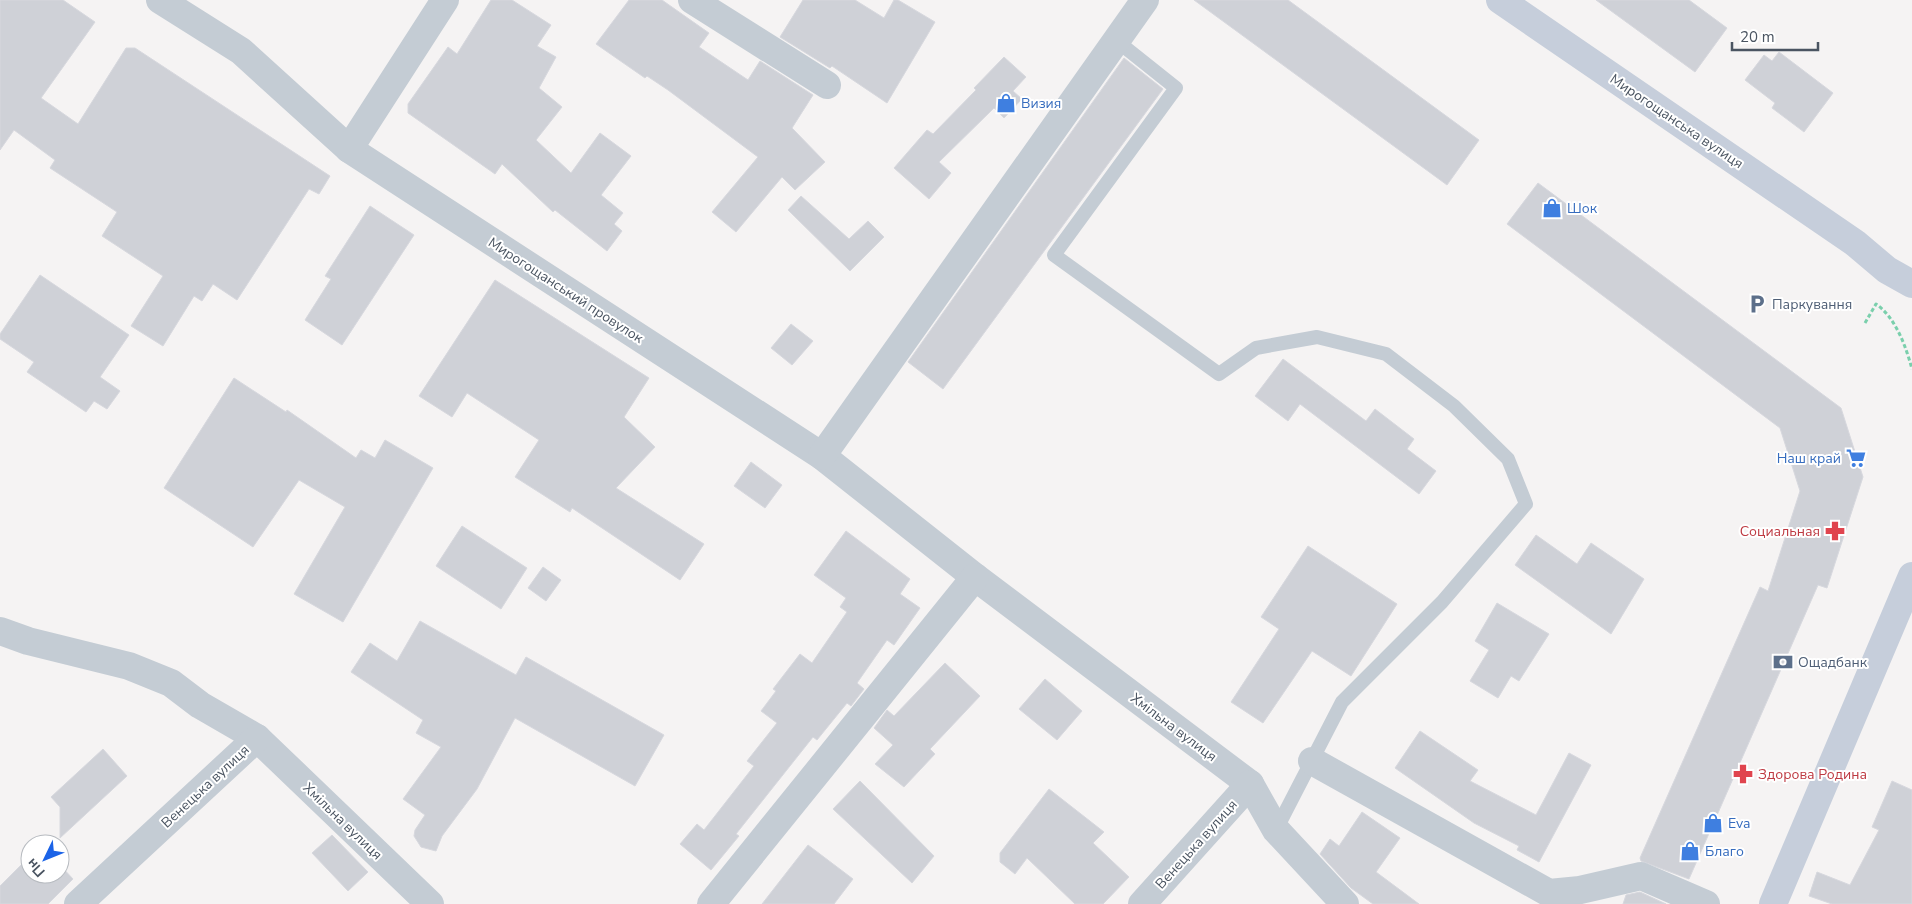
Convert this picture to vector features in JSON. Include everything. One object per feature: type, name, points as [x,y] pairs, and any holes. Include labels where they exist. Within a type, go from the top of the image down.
[{"type":"main road","name":"Мирогощанська вулиця","points":[[1500,0],[1855,243],[1887,270]]},
{"type":"main road","points":[[1887,270],[1912,284]]},
{"type":"main road","points":[[1887,270],[1912,300]]},
{"type":"main road","points":[[1773,904],[1912,576]]},
{"type":"street","name":"Мирогощанський провулок","points":[[160,0],[241,50],[349,149],[822,456],[975,577]]},
{"type":"street","points":[[349,149],[445,0]]},
{"type":"street","points":[[692,0],[827,85]]},
{"type":"street","points":[[822,456],[1145,0]]},
{"type":"street","points":[[711,904],[975,577]]},
{"type":"street","name":"Хмільна вулиця","points":[[975,577],[1250,784],[1276,830],[1345,904]]},
{"type":"street","name":"Венецька вулиця","points":[[0,632],[28,641],[129,666],[171,683],[200,705],[257,738],[78,904]]},
{"type":"street","name":"Хмільна вулиця","points":[[257,738],[430,904]]},
{"type":"street","points":[[1312,761],[1548,893],[1580,890],[1641,876],[1706,904]]},
{"type":"street","name":"Венецька вулиця","points":[[1142,904],[1250,784]]},
{"type":"lane","points":[[1117,40],[1176,88],[1054,255],[1219,374],[1256,348],[1317,337],[1386,354],[1454,406],[1508,459],[1526,504],[1442,602],[1342,702],[1276,830]]},
{"type":"path","points":[[1865,324],[1876,304],[1883,309],[1905,345],[1912,369]]},
{"type":"building","points":[[0,0],[63,0],[95,22],[41,98],[78,124],[126,48],[135,48],[330,176],[319,194],[309,189],[237,300],[213,284],[202,301],[194,296],[163,346],[131,326],[163,276],[102,236],[117,212],[50,168],[55,160],[14,130],[0,150]]},
{"type":"building","points":[[491,0],[512,0],[551,25],[537,46],[556,57],[539,88],[562,107],[536,140],[571,173],[600,133],[631,156],[601,195],[623,213],[614,224],[622,231],[607,251],[555,210],[553,212],[502,164],[495,174],[408,113],[408,104],[448,47],[457,54]]},
{"type":"building","points":[[629,0],[662,0],[709,33],[699,47],[748,80],[760,61],[813,95],[792,128],[825,162],[795,190],[782,177],[736,232],[712,212],[758,157],[668,90],[647,76],[645,78],[596,44]]},
{"type":"building","points":[[803,0],[855,0],[884,18],[894,0],[898,0],[935,22],[887,103],[832,66],[830,68],[780,37]]},
{"type":"building","points":[[1194,0],[1288,0],[1479,140],[1447,185]]},
{"type":"building","points":[[1596,0],[1689,0],[1727,28],[1695,72]]},
{"type":"building","points":[[1779,52],[1833,93],[1804,132],[1772,108],[1775,103],[1745,80],[1764,55],[1772,61]]},
{"type":"building","points":[[1004,57],[1026,77],[1013,91],[1022,99],[1004,118],[994,108],[939,162],[951,173],[929,199],[894,168],[927,130],[933,134],[976,90],[974,88]]},
{"type":"building","points":[[1124,58],[1163,89],[943,389],[908,362]]},
{"type":"building","points":[[1538,183],[1841,408],[1863,477],[1827,588],[1818,585],[1689,879],[1641,861],[1640,858],[1760,587],[1768,591],[1800,491],[1780,428],[1507,224]]},
{"type":"building","points":[[801,196],[849,239],[868,221],[884,237],[850,271],[788,210]]},
{"type":"building","points":[[370,206],[414,235],[342,345],[305,320],[331,279],[325,276]]},
{"type":"building","points":[[40,275],[129,335],[100,377],[120,391],[107,409],[94,401],[86,412],[27,372],[34,362],[0,339],[0,334]]},
{"type":"building","points":[[495,280],[649,378],[624,417],[655,447],[616,488],[704,544],[680,580],[572,508],[570,512],[515,477],[539,440],[467,393],[452,417],[419,396]]},
{"type":"building","points":[[791,324],[813,341],[792,365],[771,348]]},
{"type":"building","points":[[1283,359],[1366,421],[1375,409],[1414,439],[1407,449],[1436,471],[1419,494],[1300,404],[1288,421],[1255,396]]},
{"type":"building","points":[[234,378],[286,412],[287,410],[356,458],[361,450],[375,458],[385,440],[433,468],[343,622],[294,594],[345,507],[299,480],[253,547],[164,488]]},
{"type":"building","points":[[751,462],[782,485],[765,508],[734,486]]},
{"type":"building","points":[[462,526],[527,568],[501,609],[436,566]]},
{"type":"building","points":[[846,531],[910,579],[900,594],[920,608],[894,645],[887,640],[857,683],[864,689],[851,706],[847,703],[817,740],[813,737],[736,834],[739,836],[711,870],[680,844],[697,824],[704,830],[754,766],[747,761],[777,723],[761,711],[776,691],[773,689],[800,654],[812,663],[847,612],[840,607],[846,598],[814,575]]},
{"type":"building","points":[[1536,535],[1577,564],[1591,543],[1644,579],[1611,634],[1515,565]]},
{"type":"building","points":[[1308,546],[1397,604],[1351,676],[1312,651],[1263,723],[1231,702],[1279,629],[1261,617]]},
{"type":"building","points":[[543,567],[561,580],[546,601],[528,588]]},
{"type":"building","points":[[1497,603],[1549,634],[1519,681],[1511,676],[1498,698],[1470,681],[1489,650],[1475,641]]},
{"type":"building","points":[[420,621],[516,675],[526,657],[664,735],[635,786],[515,718],[477,789],[442,836],[436,851],[421,847],[414,836],[415,830],[425,815],[403,799],[441,747],[416,733],[423,720],[351,672],[370,643],[397,661]]},
{"type":"building","points":[[945,663],[980,696],[930,749],[935,754],[904,787],[875,764],[893,745],[874,728],[887,710],[894,716]]},
{"type":"building","points":[[1045,679],[1082,711],[1057,740],[1019,709]]},
{"type":"building","points":[[1420,731],[1478,770],[1470,781],[1536,815],[1569,753],[1591,765],[1539,862],[1517,850],[1519,846],[1474,823],[1395,768]]},
{"type":"building","points":[[103,749],[127,776],[64,834],[60,834],[60,807],[51,797]]},
{"type":"building","points":[[860,781],[934,856],[912,883],[833,809]]},
{"type":"building","points":[[1892,781],[1912,790],[1912,904],[1832,904],[1809,896],[1817,872],[1850,885],[1879,830],[1872,827]]},
{"type":"building","points":[[1049,789],[1104,832],[1093,843],[1129,877],[1103,904],[1075,904],[1027,858],[1015,874],[1000,862],[1000,853]]},
{"type":"building","points":[[1362,812],[1400,838],[1376,872],[1419,904],[1373,904],[1351,888],[1320,854],[1330,839],[1339,846]]},
{"type":"building","points":[[332,835],[368,872],[348,891],[312,853]]},
{"type":"building","points":[[808,845],[853,879],[834,904],[762,904]]},
{"type":"building","points":[[20,866],[20,884],[68,884],[48,904],[0,904],[0,886]]},
{"type":"building","points":[[1640,892],[1666,904],[1623,904],[1626,895]]},
{"type":"place","name":"Визия","points":[[1006,103]]},
{"type":"place","name":"Шок","points":[[1552,208]]},
{"type":"place","name":"Паркування","points":[[1757,304]]},
{"type":"place","name":"Наш край","points":[[1856,458]]},
{"type":"place","name":"Социальная","points":[[1835,531]]},
{"type":"place","name":"Ощадбанк","points":[[1783,662]]},
{"type":"place","name":"Здорова Родина","points":[[1743,774]]},
{"type":"place","name":"Eva","points":[[1713,823]]},
{"type":"place","name":"Благо","points":[[1690,851]]}]
